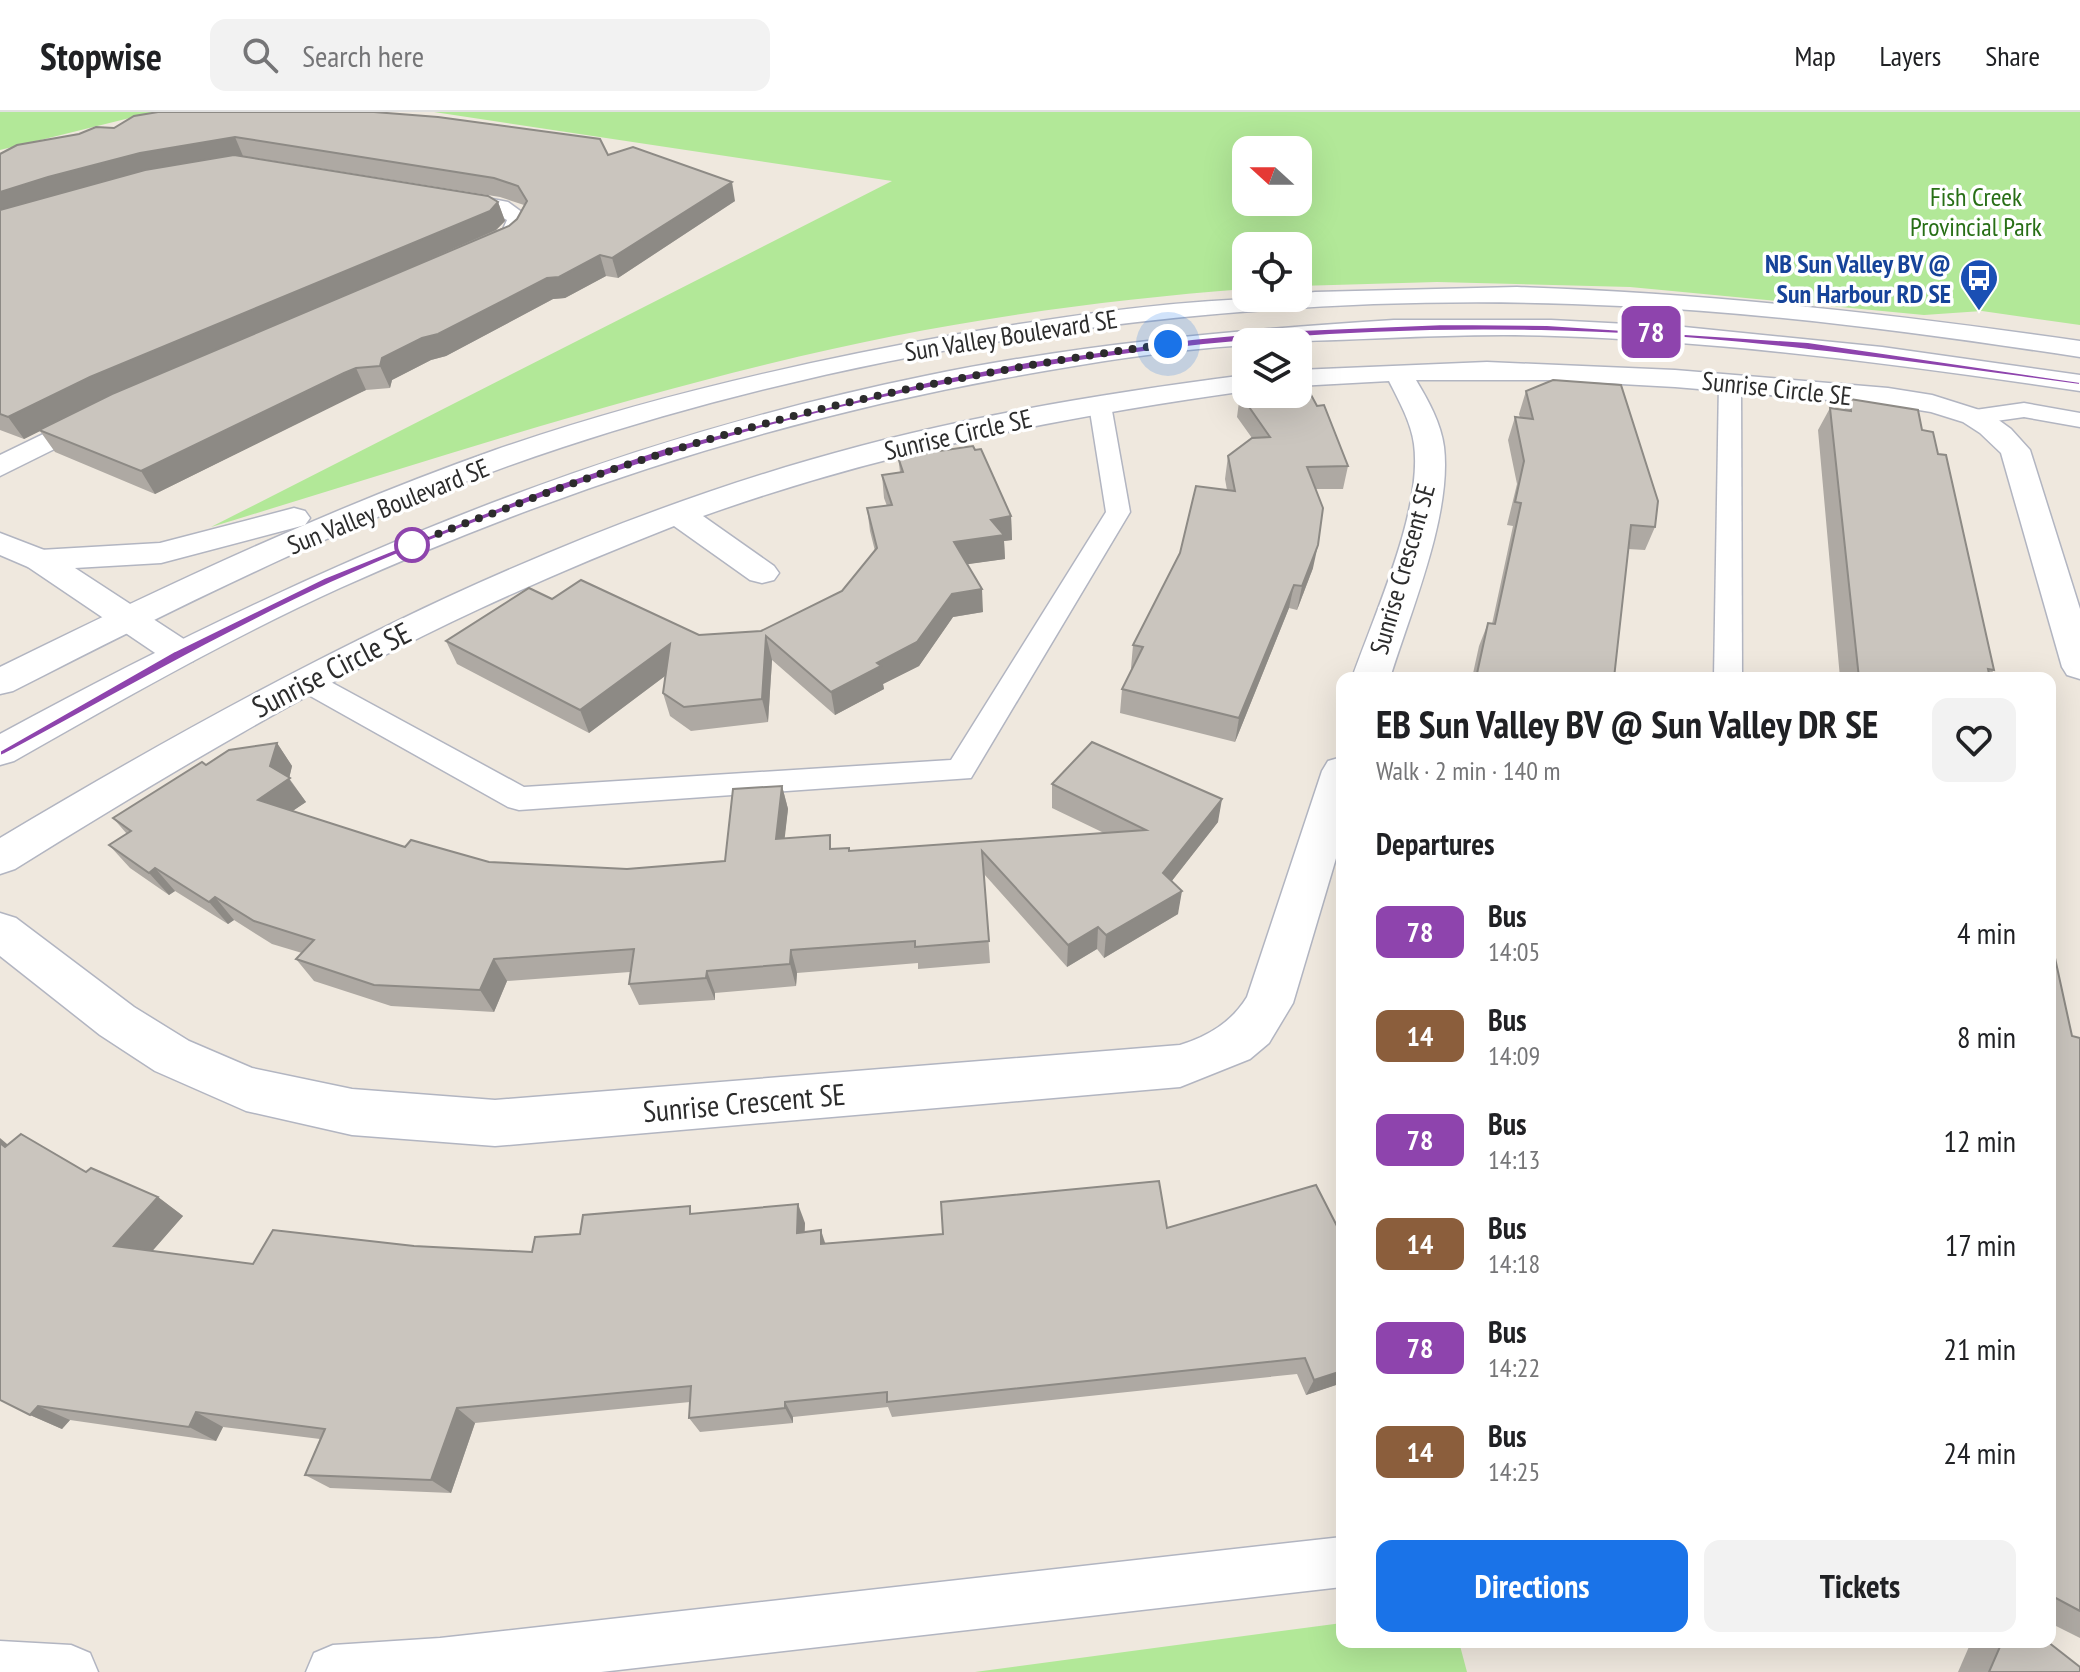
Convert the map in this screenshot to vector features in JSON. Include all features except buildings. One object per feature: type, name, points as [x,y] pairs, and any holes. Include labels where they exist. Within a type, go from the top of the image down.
[{"type":"street","points":[[422,193],[500,207],[519,218],[518,228],[513,233],[451,262]]},
{"type":"street","name":"Sun Valley Boulevard SE","points":[[0,682],[127,618],[463,472],[706,396],[872,358],[1093,319],[1265,303],[1449,296],[1618,298],[1816,315],[2080,349]]},
{"type":"street","name":"Sun Valley Boulevard SE","points":[[0,751],[180,653],[328,581],[423,540],[666,451],[927,385],[1121,351],[1276,334],[1446,327],[1547,328],[1808,345],[2080,383]]},
{"type":"street","name":"Sunrise Circle SE","points":[[1312,377],[1398,372],[1541,371],[1730,382],[1917,402],[1975,417],[1995,430],[2015,450],[2080,667]]},
{"type":"street","name":"Sunrise Crescent SE","points":[[1373,672],[1429,485],[1430,449],[1422,415],[1398,372]]},
{"type":"street","name":"Sunrise Circle SE","points":[[0,858],[107,792],[306,681],[500,586],[678,513],[851,458],[976,428],[1232,385]]},
{"type":"street","points":[[0,467],[129,402]]},
{"type":"street","points":[[40,560],[161,553],[463,472]]},
{"type":"street","points":[[678,513],[762,573]]},
{"type":"street","points":[[0,543],[40,560],[180,653]]},
{"type":"street","name":"Sunrise Crescent SE","points":[[0,931],[117,1021],[172,1056],[246,1089],[352,1112],[495,1123],[1180,1066],[1235,1045],[1256,1028],[1269,1003],[1336,790]]},
{"type":"lane","points":[[1728,672],[1730,382]]},
{"type":"lane","points":[[306,681],[519,799],[960,770],[1118,512],[1100,405]]},
{"type":"lane","points":[[1975,417],[2024,410],[2080,420]]},
{"type":"lane","points":[[333,1672],[440,1664],[1336,1563]]},
{"type":"lane","points":[[0,1667],[71,1672]]},
{"type":"green space","points":[[0,112],[154,112],[0,150]]},
{"type":"green space","name":"Fish Creek Provincial Park","points":[[434,112],[2080,112],[2080,325],[1982,311],[1924,315],[1630,287],[1437,282],[1312,286],[1312,232],[1232,232],[1232,290],[1125,300],[1006,316],[827,350],[558,421],[211,527],[892,181]]},
{"type":"green space","points":[[1336,1624],[1336,1648],[1461,1648],[1467,1672],[975,1672]]},
{"type":"bus line","name":"78","points":[[0,751],[180,653],[328,581],[423,540],[554,490],[666,451],[750,427],[1027,365],[1192,341],[1276,334],[1446,327],[1547,328],[1709,336],[1808,345],[2080,382]]},
{"type":"place","name":"NB Sun Valley BV @ Sun Harbour RD SE","points":[[1979,312]]},
{"type":"route","points":[[412,545],[582,480],[750,427],[1027,365],[1168,344]]}]
